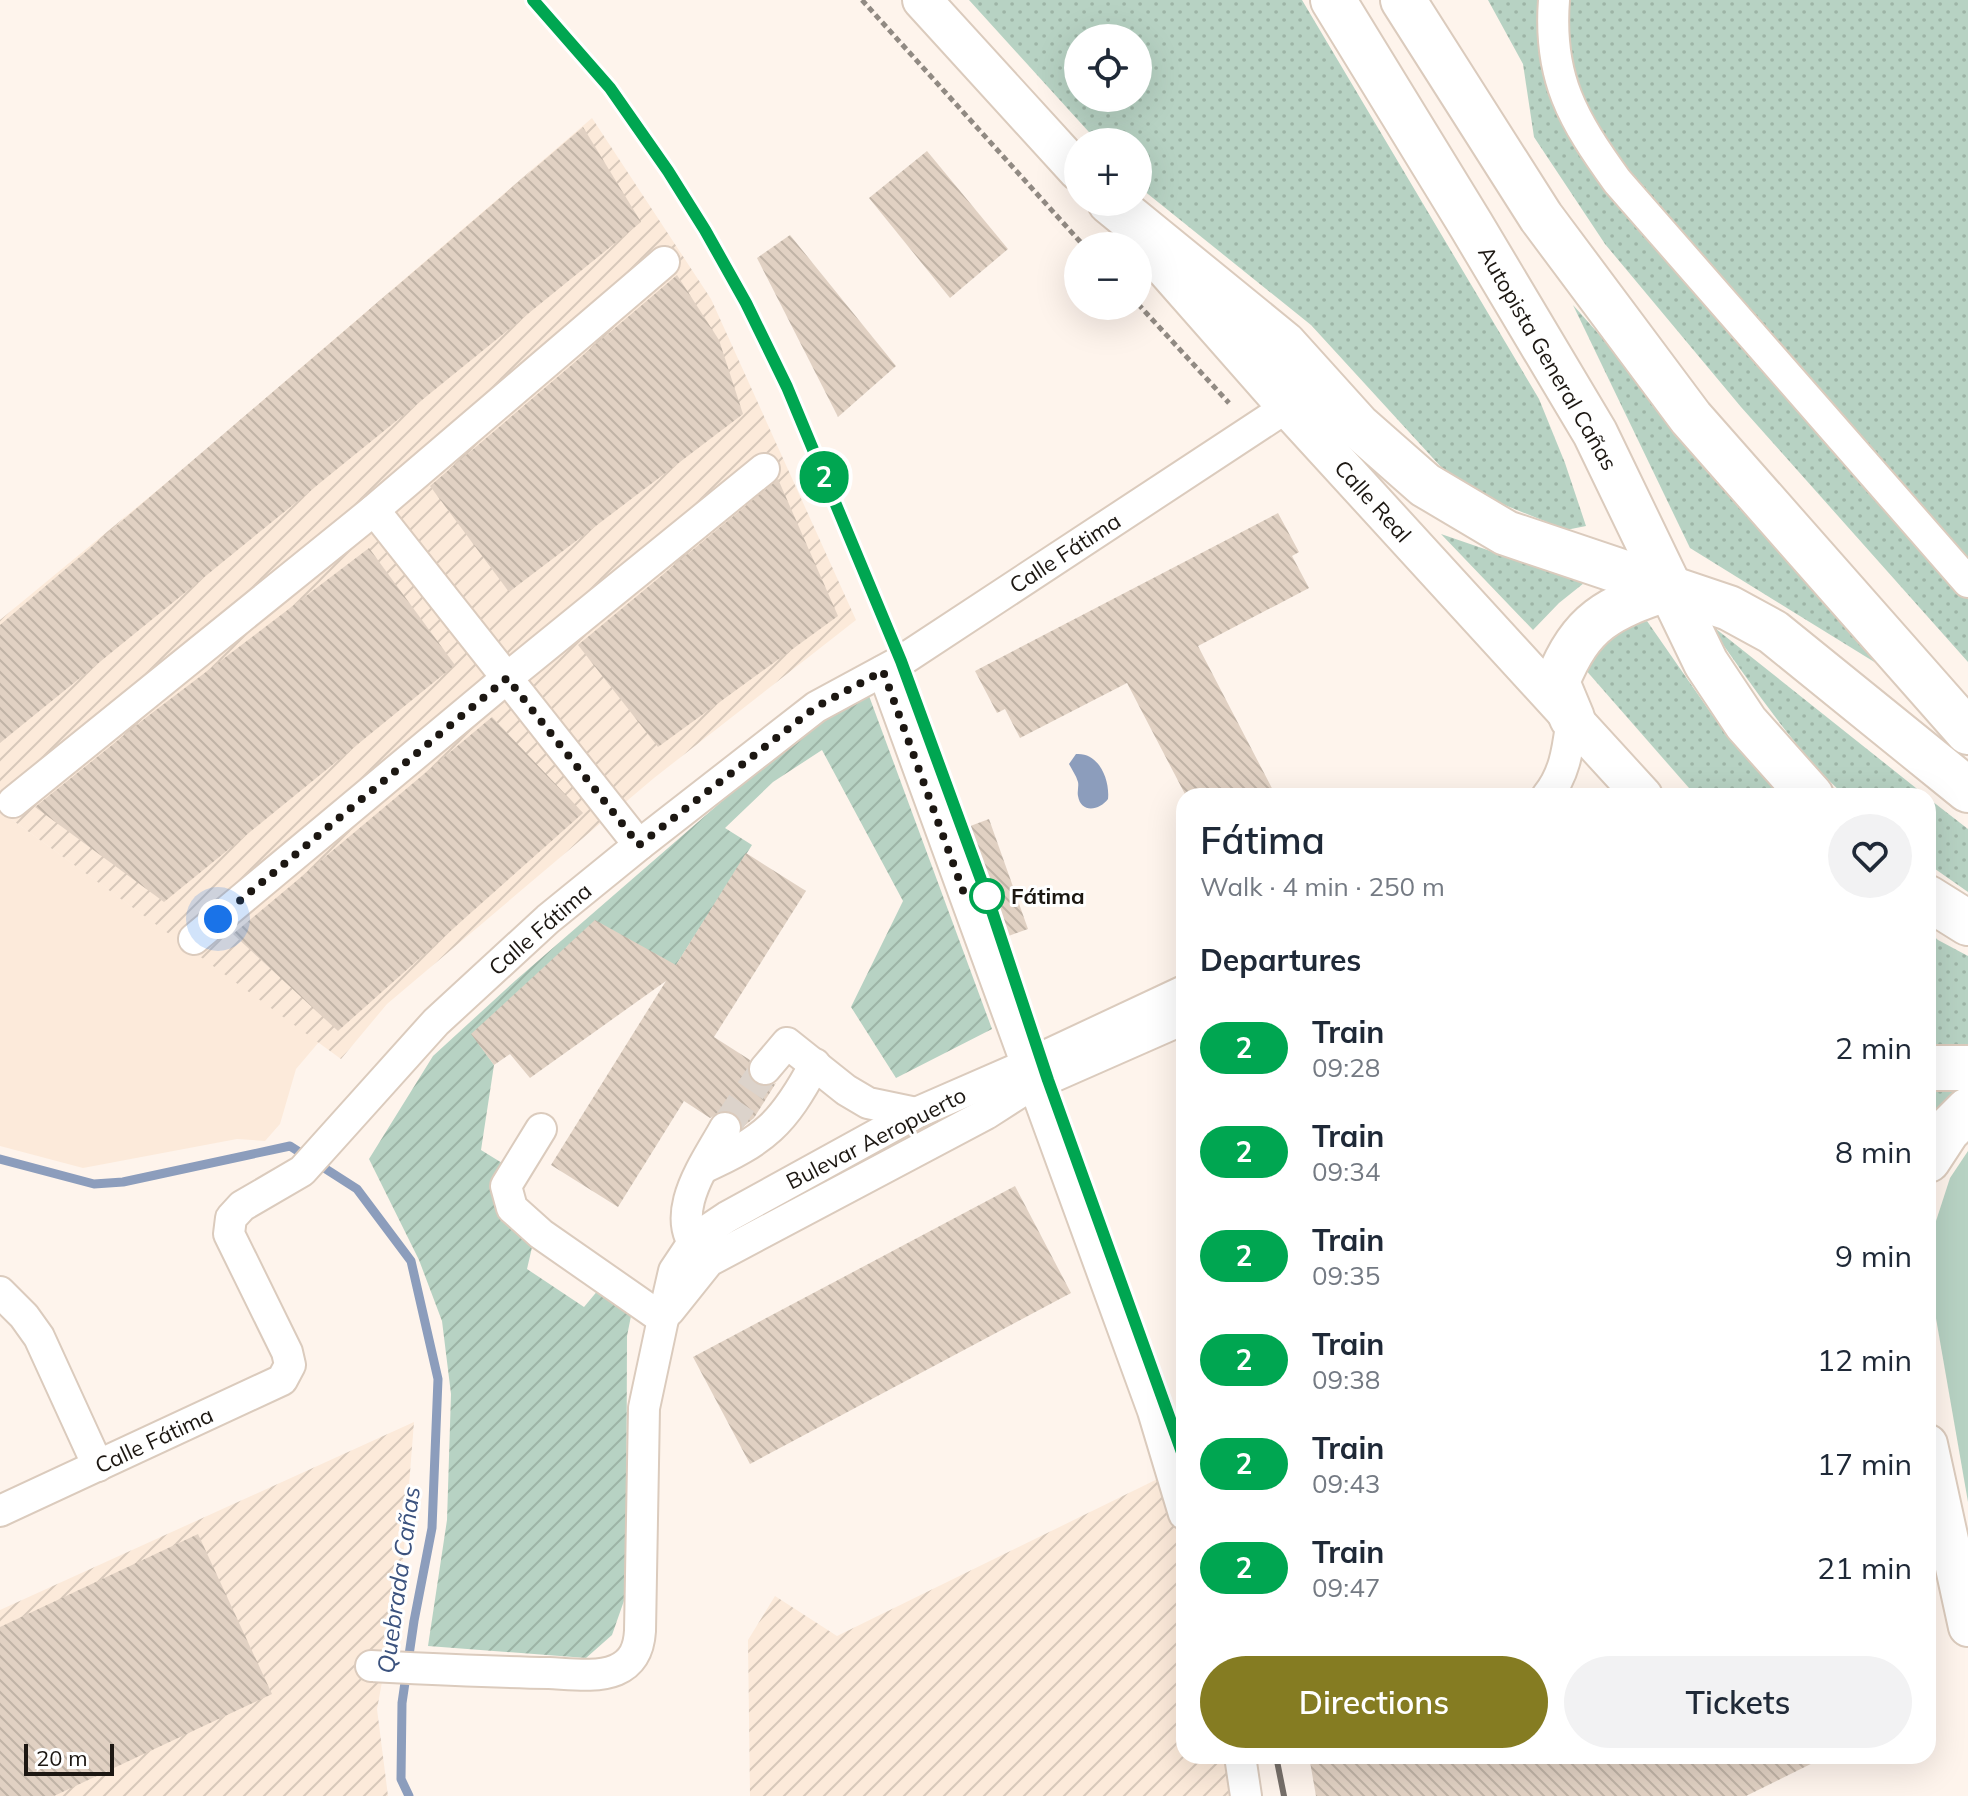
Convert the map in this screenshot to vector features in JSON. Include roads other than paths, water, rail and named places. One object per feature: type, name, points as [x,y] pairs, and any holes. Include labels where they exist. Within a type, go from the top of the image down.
[{"type":"highway","name":"Autopista General Cañas","points":[[1333,0],[1595,433],[1706,663],[1746,723],[1804,788]]},
{"type":"highway","points":[[1403,0],[1541,217],[1691,418],[1968,732]]},
{"type":"highway","points":[[1125,216],[1284,344],[1358,426],[1425,485],[1506,533],[1729,608],[1773,632],[1968,790]]},
{"type":"highway","points":[[1572,718],[1557,682],[1566,658],[1580,637],[1599,618],[1627,602],[1668,588]]},
{"type":"highway","points":[[1936,903],[1968,923]]},
{"type":"highway","points":[[1936,1068],[1968,1068]]},
{"type":"highway","points":[[1936,1148],[1947,1131],[1968,1110]]},
{"type":"main road","points":[[922,0],[1064,156]]},
{"type":"main road","name":"Calle Real","points":[[1120,216],[1287,407],[1636,788]]},
{"type":"main road","points":[[1936,1481],[1968,1627]]},
{"type":"street","points":[[1554,0],[1554,52],[1559,77],[1571,111],[1592,147],[1617,181],[1968,582]]},
{"type":"street","points":[[13,802],[374,510],[664,262]]},
{"type":"street","name":"Calle Fátima","points":[[0,1511],[282,1380],[290,1365],[287,1352],[229,1234],[231,1218],[242,1206],[302,1171],[436,1022],[548,919],[816,707],[883,671],[1287,407]]},
{"type":"street","points":[[194,939],[764,469]]},
{"type":"street","points":[[374,510],[639,845]]},
{"type":"street","points":[[883,671],[1153,1411],[1176,1487]]},
{"type":"street","points":[[1552,788],[1560,777],[1567,754],[1572,718]]},
{"type":"street","name":"Bulevar Aeropuerto","points":[[700,1252],[1176,995]]},
{"type":"street","name":"Bulevar Aeropuerto","points":[[371,1666],[599,1674],[616,1670],[631,1660],[639,1647],[644,1408],[663,1319],[700,1252],[703,1233],[916,1113],[1176,1022]]},
{"type":"street","points":[[765,1069],[787,1043],[846,1090],[868,1103],[916,1113]]},
{"type":"street","points":[[703,1168],[735,1154],[771,1130],[799,1093],[815,1064]]},
{"type":"street","points":[[700,1252],[686,1212],[689,1192],[725,1128]]},
{"type":"street","points":[[541,1129],[506,1186],[512,1208],[541,1234],[663,1319]]},
{"type":"street","points":[[0,1292],[12,1323],[39,1337],[98,1466]]},
{"type":"street","points":[[1241,1764],[1246,1796]]},
{"type":"water","points":[[1076,754],[1097,762],[1105,776],[1108,799],[1096,808],[1087,808],[1080,802],[1078,782],[1069,764]]},
{"type":"waterway","name":"Quebrada Cañas","points":[[0,1159],[94,1184],[123,1182],[290,1146],[357,1189],[411,1261],[438,1379],[432,1528],[402,1703],[401,1779],[409,1796]]},
{"type":"tunnel","points":[[725,1128],[765,1069]]},
{"type":"railway","points":[[533,0],[610,88],[668,171],[746,303],[787,387],[901,661],[987,896],[1048,1080],[1176,1436]]},
{"type":"railway","points":[[1278,1764],[1284,1796]]},
{"type":"train","name":"2","points":[[533,0],[610,88],[668,171],[746,303],[787,387],[901,661],[987,896],[1048,1080],[1176,1436]]},
{"type":"place","name":"Fátima","points":[[987,896]]}]
